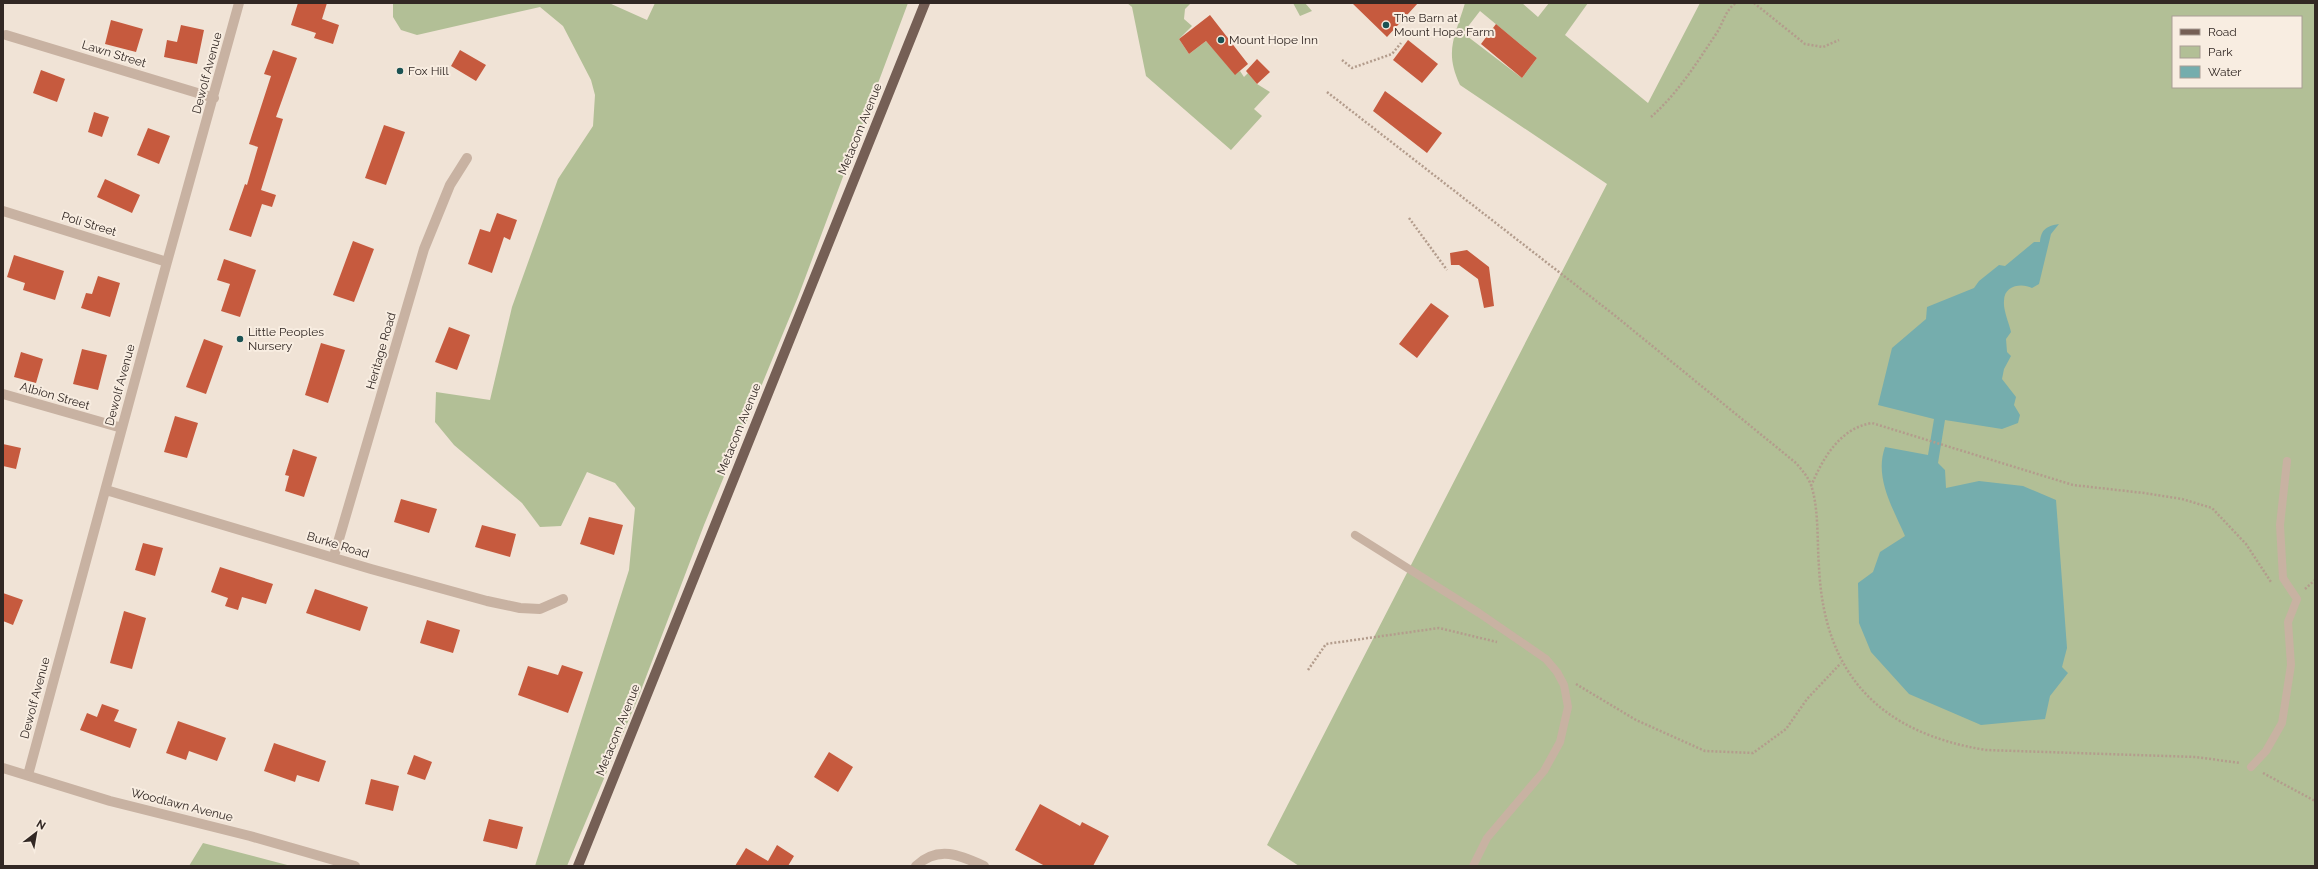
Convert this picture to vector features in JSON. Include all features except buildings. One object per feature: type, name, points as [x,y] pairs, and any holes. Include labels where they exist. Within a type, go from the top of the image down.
[{"type":"main road","name":"Metacom Avenue","points":[[578,866],[925,3]]},
{"type":"street","name":"Dewolf Avenue","points":[[28,775],[167,262],[240,3]]},
{"type":"street","name":"Lawn Street","points":[[6,34],[214,98]]},
{"type":"street","name":"Heritage Road","points":[[334,556],[424,249],[450,185],[468,158]]},
{"type":"street","name":"Poli Street","points":[[3,211],[167,262]]},
{"type":"street","name":"Albion Street","points":[[3,394],[122,428]]},
{"type":"street","name":"Burke Road","points":[[106,490],[334,556],[386,573],[520,608],[540,609],[563,599]]},
{"type":"street","name":"Woodlawn Avenue","points":[[3,768],[110,801],[250,836],[355,866]]},
{"type":"street","points":[[916,866],[931,855],[942,853],[964,857],[984,866]]},
{"type":"lane","points":[[2251,767],[2266,751],[2282,724],[2291,664],[2288,622],[2296,599],[2283,578],[2280,525],[2287,461]]},
{"type":"lane","points":[[1354,535],[1479,613],[1546,659],[1557,672],[1564,685],[1568,707],[1560,742],[1544,771],[1487,838],[1473,866]]},
{"type":"path","points":[[1651,117],[1669,101],[1686,80],[1719,30],[1730,7],[1736,3]]},
{"type":"path","points":[[1754,3],[1805,44],[1823,47],[1839,40]]},
{"type":"path","points":[[1342,60],[1352,68],[1392,54],[1401,43]]},
{"type":"path","points":[[1327,92],[1752,425],[1796,463],[1811,486],[1824,614],[1829,634],[1842,663],[1862,691],[1875,703],[1914,728],[1959,745],[1986,750],[2196,757],[2229,760],[2251,767],[2315,801]]},
{"type":"path","points":[[1409,218],[1447,270]]},
{"type":"path","points":[[1811,486],[1820,466],[1835,444],[1858,425],[1872,423],[2073,485],[2182,499],[2212,508],[2246,544],[2274,587]]},
{"type":"path","points":[[2296,599],[2315,580]]},
{"type":"path","points":[[1308,670],[1326,644],[1439,628],[1503,645]]},
{"type":"path","points":[[1557,672],[1636,720],[1705,751],[1753,753],[1786,729],[1807,699],[1842,663]]},
{"type":"green space","points":[[393,3],[609,3],[647,20],[655,3],[908,3],[798,297],[704,525],[638,698],[567,866],[535,866],[629,570],[635,508],[615,483],[587,472],[561,526],[540,527],[522,503],[454,445],[435,422],[436,392],[490,400],[512,307],[558,179],[593,126],[595,95],[591,80],[563,26],[540,7],[417,35],[401,30],[393,17]]},
{"type":"green space","points":[[1127,3],[1191,3],[1185,9],[1184,19],[1192,26],[1179,39],[1189,54],[1206,41],[1235,74],[1240,71],[1244,77],[1248,73],[1257,84],[1270,92],[1254,109],[1262,116],[1231,150],[1146,76],[1132,7]]},
{"type":"green space","points":[[1293,3],[1305,3],[1312,11],[1300,16]]},
{"type":"green space","points":[[1465,3],[1522,3],[1538,17],[1549,3],[1588,3],[1565,35],[1648,103],[1700,3],[2315,3],[2315,866],[1299,866],[1267,845],[1607,184],[1460,85],[1455,73],[1452,53],[1455,35]],"holes":[[[1480,11],[1537,58],[1522,78],[1463,33]]]},
{"type":"green space","points":[[203,843],[291,866],[189,866]]},
{"type":"water","points":[[2059,224],[2051,234],[2039,284],[2032,288],[2028,286],[2014,287],[2007,292],[2005,296],[2004,308],[2011,332],[2006,339],[2007,352],[2011,356],[2004,369],[2002,379],[2016,397],[2014,405],[2020,415],[2018,423],[2002,429],[1945,420],[1938,463],[1945,470],[1946,488],[1979,481],[2023,486],[2056,500],[2067,648],[2062,667],[2068,673],[2050,696],[2045,719],[1981,725],[1909,694],[1871,652],[1859,623],[1858,583],[1873,572],[1880,552],[1905,536],[1890,504],[1883,481],[1882,459],[1885,447],[1928,455],[1934,419],[1878,405],[1892,348],[1926,319],[1927,307],[1974,288],[1979,281],[1999,265],[2005,266],[2034,242],[2040,242],[2045,229]]},
{"type":"place","name":"The Barn at Mount Hope Farm","points":[[1386,25]]},
{"type":"place","name":"Mount Hope Inn","points":[[1221,40]]},
{"type":"place","name":"Fox Hill","points":[[400,71]]},
{"type":"place","name":"Little Peoples Nursery","points":[[240,339]]}]
